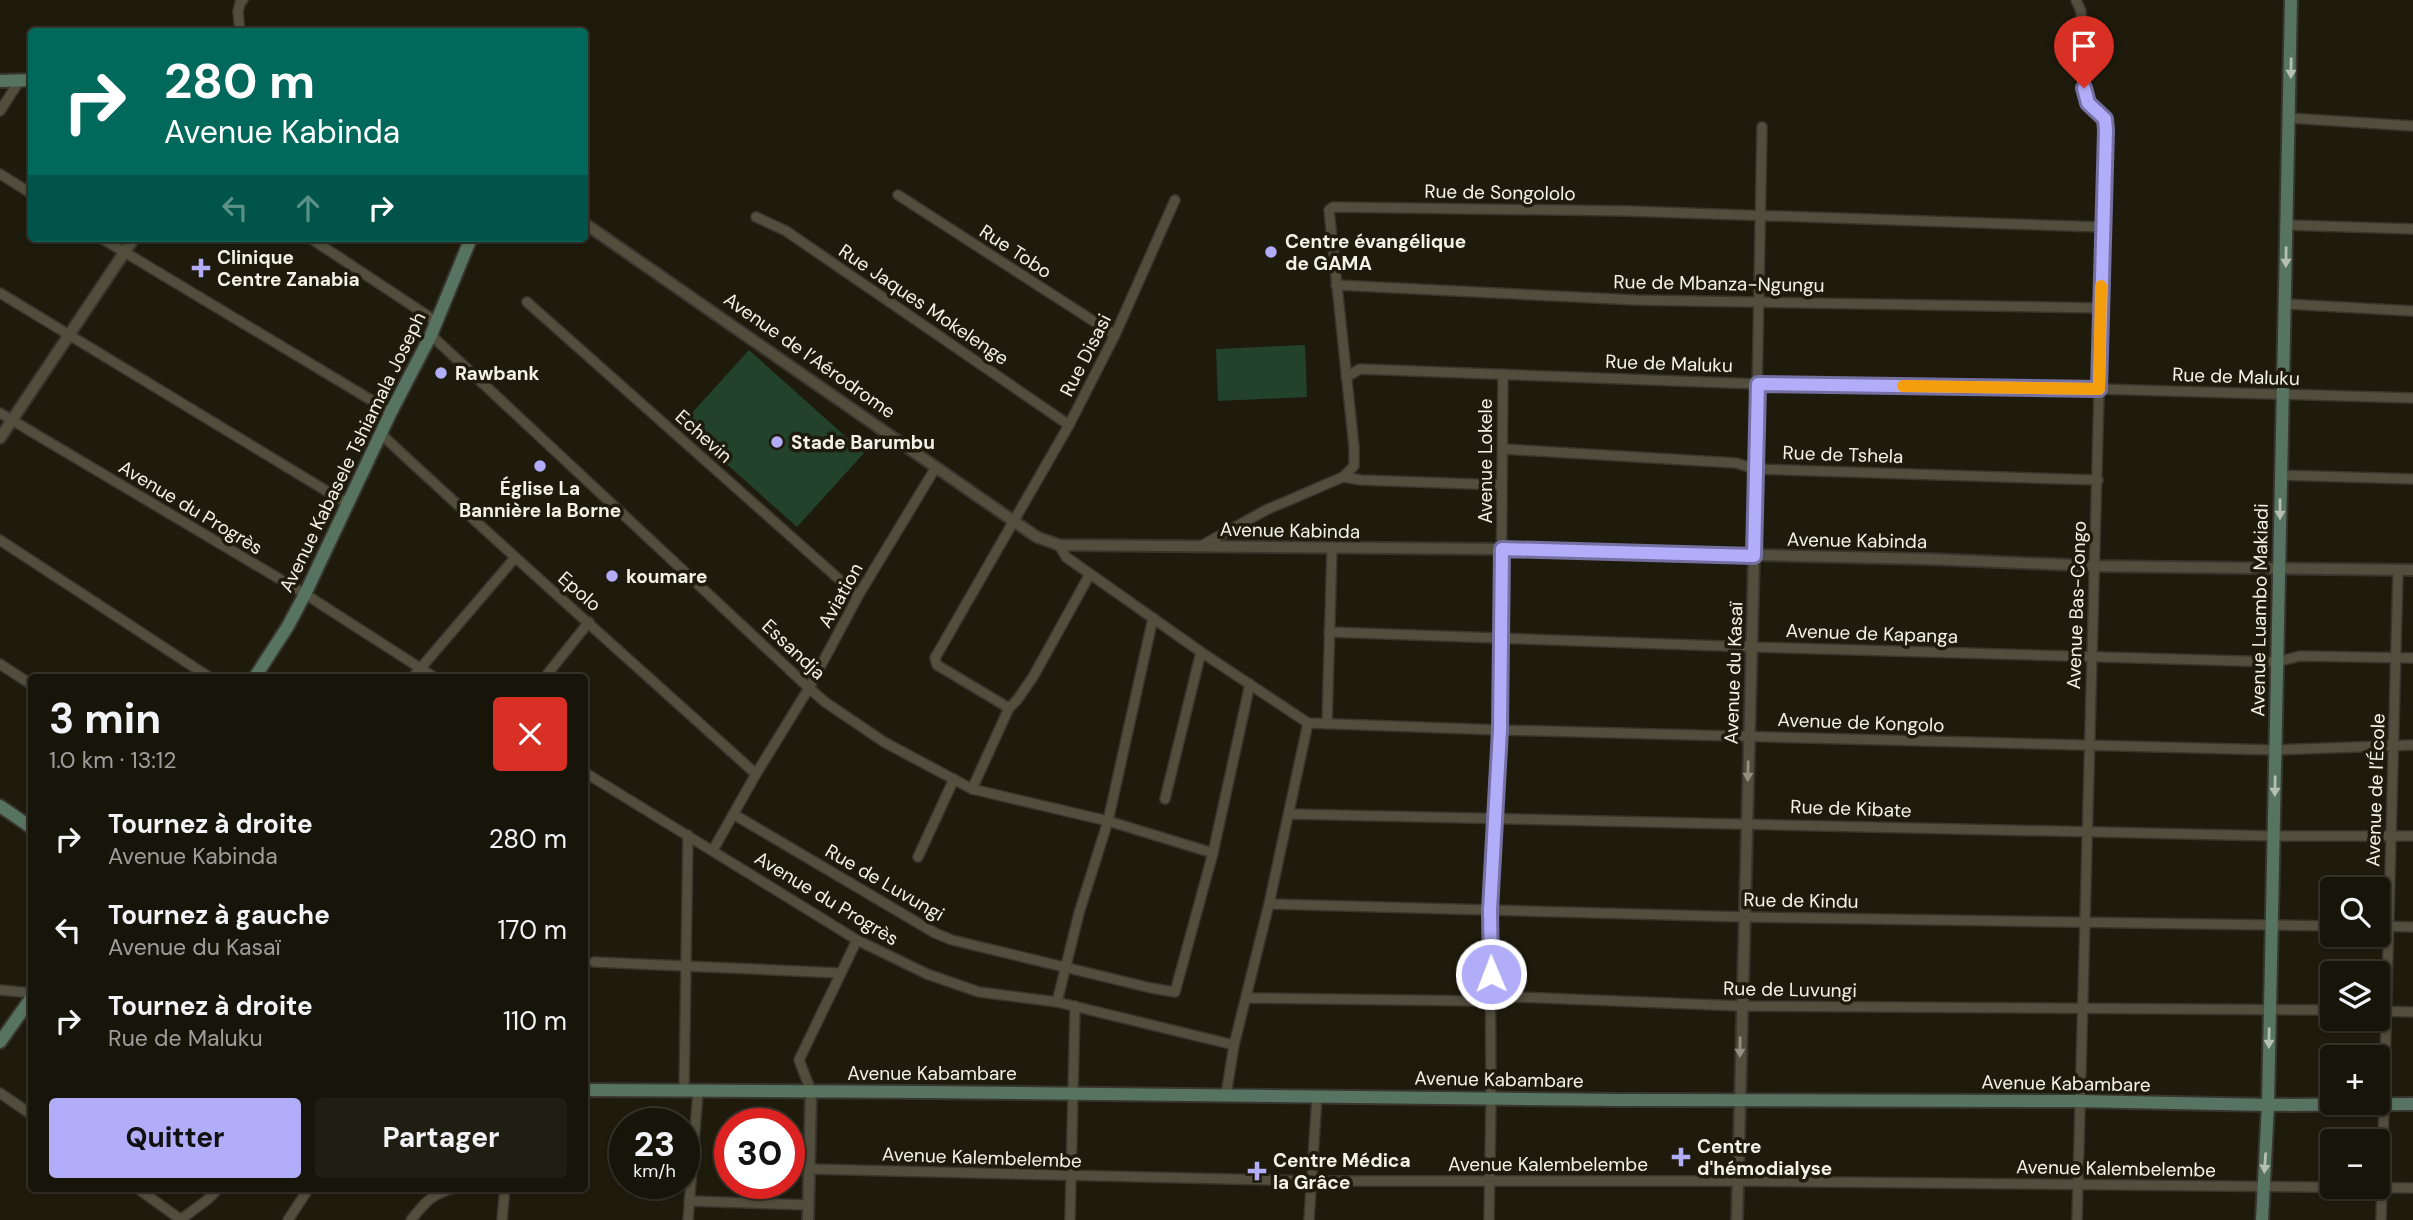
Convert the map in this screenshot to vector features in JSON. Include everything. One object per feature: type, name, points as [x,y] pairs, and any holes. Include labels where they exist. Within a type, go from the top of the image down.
[{"type":"main road","name":"Avenue Luambo Makiadi","points":[[2262,1220],[2268,1105],[2291,0]]},
{"type":"main road","points":[[0,81],[26,80]]},
{"type":"main road","name":"Avenue Kabasele Tshiamala Joseph","points":[[257,674],[305,594],[391,412],[431,335],[469,242]]},
{"type":"main road","points":[[0,807],[28,825]]},
{"type":"main road","points":[[0,1042],[28,1001]]},
{"type":"main road","name":"Avenue Kabambare","points":[[588,1090],[2320,1105]]},
{"type":"main road","name":"Avenue Kabambare","points":[[2390,1104],[2413,1104]]},
{"type":"street","points":[[240,28],[238,12],[243,0]]},
{"type":"street","name":"Avenue Bas-Congo","points":[[2076,0],[2081,11],[2084,88],[2088,103],[2105,119],[2098,480],[2077,1220]]},
{"type":"street","points":[[0,111],[26,80]]},
{"type":"street","points":[[2290,118],[2413,126]]},
{"type":"street","name":"Avenue du Kasaï","points":[[1737,1220],[1762,127]]},
{"type":"street","points":[[0,174],[28,192]]},
{"type":"street","name":"Rue Tobo","points":[[898,195],[1115,335]]},
{"type":"street","name":"Rue Disasi","points":[[1009,708],[937,665],[935,658],[1069,425],[1115,335],[1175,200]]},
{"type":"street","name":"Rue de Songololo","points":[[1343,477],[1354,466],[1355,456],[1329,210],[1333,206],[1761,216],[2102,228]]},
{"type":"street","name":"Rue Jaques Mokelenge","points":[[757,217],[786,231],[1069,425]]},
{"type":"street","points":[[2287,225],[2413,229]]},
{"type":"street","name":"Avenue de l’Aérodrome","points":[[588,226],[1012,520]]},
{"type":"street","points":[[107,242],[391,412]]},
{"type":"street","points":[[0,438],[132,242]]},
{"type":"street","points":[[316,242],[437,322]]},
{"type":"street","name":"Rue de Mbanza-Ngungu","points":[[1336,285],[1636,300],[2101,309]]},
{"type":"street","points":[[0,293],[348,504]]},
{"type":"street","name":"Echevin","points":[[527,302],[858,596]]},
{"type":"street","points":[[2285,304],[2413,311]]},
{"type":"street","name":"Essandja","points":[[431,335],[809,688],[884,742],[972,789],[1108,821],[1213,853]]},
{"type":"street","name":"Rue de Maluku","points":[[1346,377],[1360,369],[1758,384],[2099,389],[2413,398]]},
{"type":"street","name":"Avenue Lokele","points":[[1489,1220],[1490,910],[1500,730],[1503,374]]},
{"type":"street","name":"Avenue du Progrès","points":[[0,413],[305,594],[429,674]]},
{"type":"street","name":"Epolo","points":[[381,434],[514,559],[589,622],[756,774]]},
{"type":"street","name":"Rue de Tshela","points":[[1503,449],[1736,463],[1755,469],[2098,480]]},
{"type":"street","name":"Aviation","points":[[713,850],[809,688],[858,596],[936,467]]},
{"type":"street","points":[[2281,475],[2413,479]]},
{"type":"street","points":[[1200,546],[1266,510],[1343,477],[1502,485]]},
{"type":"street","name":"Avenue Kabinda","points":[[1012,520],[1037,537],[1059,545],[1502,549],[1929,559],[2095,566],[2413,570]]},
{"type":"street","points":[[0,540],[204,674]]},
{"type":"street","points":[[1059,545],[1066,557],[1308,723],[1269,904],[1234,1045],[1226,1095]]},
{"type":"street","points":[[1326,723],[1332,548]]},
{"type":"street","points":[[415,674],[514,559]]},
{"type":"street","name":"Avenue de l’École","points":[[2387,877],[2391,834],[2398,570]]},
{"type":"street","points":[[972,789],[1009,708],[1033,677],[1090,574]]},
{"type":"street","points":[[1057,1002],[1082,902],[1108,821],[1153,618]]},
{"type":"street","points":[[546,674],[589,622]]},
{"type":"street","name":"Avenue de Kapanga","points":[[1329,632],[2277,662],[2300,656],[2413,658]]},
{"type":"street","points":[[1165,799],[1201,652]]},
{"type":"street","points":[[0,664],[28,682]]},
{"type":"street","points":[[1213,853],[1251,684]]},
{"type":"street","name":"Avenue de Kongolo","points":[[1308,723],[2275,750],[2413,746]]},
{"type":"street","name":"Avenue du Progrès","points":[[588,774],[857,940],[927,974],[979,992],[1057,1002],[1234,1045]]},
{"type":"street","points":[[918,858],[954,779]]},
{"type":"street","name":"Rue de Luvungi","points":[[733,814],[935,933],[952,940],[1172,992],[1178,989],[1213,853]]},
{"type":"street","name":"Rue de Kibate","points":[[1289,814],[2274,836],[2413,836]]},
{"type":"street","points":[[684,1091],[688,835]]},
{"type":"street","name":"Rue de Kindu","points":[[1269,904],[1746,917],[2320,926]]},
{"type":"street","points":[[2390,926],[2413,927]]},
{"type":"street","points":[[808,1220],[811,1091],[799,1060],[857,940]]},
{"type":"street","points":[[594,962],[840,973]]},
{"type":"street","points":[[0,990],[28,994]]},
{"type":"street","name":"Rue de Luvungi","points":[[1247,998],[1477,1001],[1491,996],[1741,1006],[2320,1010]]},
{"type":"street","points":[[1070,1220],[1075,1006]]},
{"type":"street","points":[[2390,1011],[2413,1012]]},
{"type":"street","points":[[688,1220],[698,1092]]},
{"type":"street","points":[[0,1093],[28,1112]]},
{"type":"street","points":[[1309,1220],[1317,1096]]},
{"type":"street","name":"Avenue Kalembelembe","points":[[810,1169],[1311,1181],[1739,1181],[2320,1188]]},
{"type":"street","name":"Avenue Kalembelembe","points":[[2390,1188],[2413,1188]]},
{"type":"street","points":[[143,1192],[180,1219],[215,1192]]},
{"type":"street","points":[[288,1220],[306,1192]]},
{"type":"street","points":[[411,1220],[427,1199],[439,1192]]},
{"type":"street","points":[[502,1220],[505,1192]]},
{"type":"street","name":"Avenue de l’École","points":[[2381,1220],[2382,1199]]},
{"type":"street","points":[[689,1200],[809,1205]]},
{"type":"green space","points":[[1305,345],[1307,397],[1218,401],[1216,349]]},
{"type":"green space","name":"Stade Barumbu","points":[[749,350],[864,453],[797,527],[682,424]]},
{"type":"slow traffic","points":[[1903,386],[2099,389],[2101,286]]},
{"type":"place","name":"Centre évangélique de GAMA","points":[[1271,252]]},
{"type":"place","name":"Clinique Centre Zanabia","points":[[201,268]]},
{"type":"place","name":"Rawbank","points":[[441,373]]},
{"type":"place","name":"Stade Barumbu","points":[[777,442]]},
{"type":"place","name":"Église La Bannière la Borne","points":[[540,466]]},
{"type":"place","name":"koumare","points":[[612,576]]},
{"type":"place","name":"Centre d'hémodialyse","points":[[1681,1157]]},
{"type":"place","name":"Centre Médica la Grâce","points":[[1257,1171]]},
{"type":"route","points":[[1491,974],[1490,910],[1500,730],[1502,549],[1754,556],[1758,384],[2099,389],[2106,130],[2105,119],[2088,103],[2084,88]]}]
